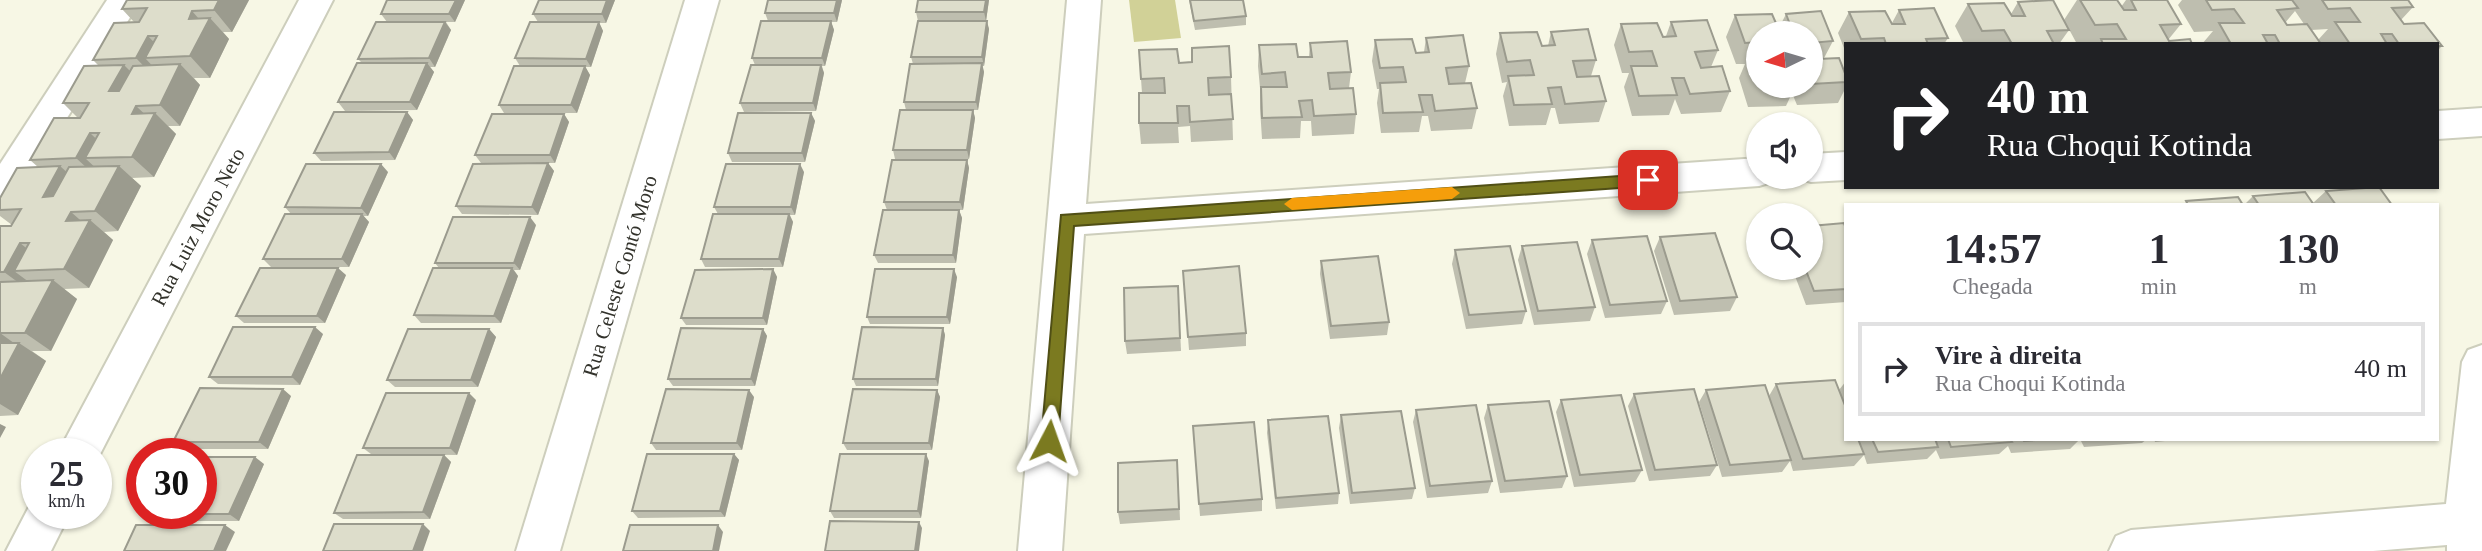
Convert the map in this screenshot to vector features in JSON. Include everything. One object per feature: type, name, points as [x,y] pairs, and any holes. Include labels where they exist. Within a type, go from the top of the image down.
[{"type":"street","points":[[0,194],[124,0]]},
{"type":"street","name":"Rua Luiz Moro Neto","points":[[87,438],[316,0]]},
{"type":"street","name":"Rua Celeste Contó Moro","points":[[538,551],[702,0]]},
{"type":"street","points":[[1040,551],[1084,0]]},
{"type":"street","points":[[2439,125],[2482,122]]},
{"type":"street","points":[[1823,168],[1844,166]]},
{"type":"street","points":[[1067,220],[1746,173]]},
{"type":"street","points":[[2131,551],[2468,537],[2482,362]]},
{"type":"street","points":[[28,551],[40,529]]},
{"type":"green space","points":[[1129,0],[1175,0],[1181,38],[1134,42]]},
{"type":"building","points":[[127,0],[219,0],[214,10],[192,11],[189,19],[210,18],[190,56],[145,58],[157,36],[148,36],[136,58],[93,60],[114,23],[139,22],[147,8],[122,9]]},
{"type":"building","points":[[387,0],[456,0],[449,14],[381,14]]},
{"type":"building","points":[[539,0],[607,0],[602,14],[533,14]]},
{"type":"building","points":[[768,0],[837,0],[834,13],[765,13]]},
{"type":"building","points":[[918,0],[986,0],[984,12],[916,12]]},
{"type":"building","points":[[1190,0],[1243,0],[1246,16],[1194,21]]},
{"type":"building","points":[[2053,0],[2069,30],[2047,31],[2053,42],[2011,42],[2004,30],[1982,31],[1968,4],[2004,3],[2012,16],[2025,16],[2018,2]]},
{"type":"building","points":[[2080,0],[2117,0],[2124,10],[2136,10],[2131,0],[2167,0],[2181,24],[2160,25],[2169,41],[2190,39],[2191,42],[2102,42],[2101,39],[2126,39],[2117,24],[2095,25]]},
{"type":"building","points":[[2206,0],[2292,0],[2298,8],[2277,10],[2287,25],[2307,24],[2320,42],[2279,42],[2275,35],[2263,35],[2267,42],[2230,42],[2219,23],[2244,23],[2234,9],[2212,10]]},
{"type":"building","points":[[2322,0],[2408,0],[2413,7],[2392,8],[2404,24],[2424,23],[2439,42],[2398,42],[2392,34],[2381,34],[2386,42],[2349,42],[2335,22],[2360,22],[2350,8],[2328,9]]},
{"type":"building","points":[[1934,8],[1948,38],[1926,39],[1927,42],[1861,39],[1849,12],[1885,11],[1892,24],[1905,24],[1899,10]]},
{"type":"building","points":[[1821,11],[1833,41],[1824,42],[1824,21],[1789,21],[1786,14]]},
{"type":"building","points":[[1772,14],[1775,21],[1746,21],[1745,43],[1735,15]]},
{"type":"building","points":[[1707,20],[1718,50],[1695,52],[1701,68],[1722,66],[1730,91],[1690,94],[1684,78],[1672,78],[1677,95],[1639,96],[1631,66],[1657,66],[1652,51],[1629,52],[1621,24],[1657,23],[1663,37],[1676,36],[1671,22]]},
{"type":"building","points":[[761,21],[831,21],[822,58],[752,58]]},
{"type":"building","points":[[918,21],[987,21],[982,57],[911,57]]},
{"type":"building","points":[[376,22],[445,22],[429,58],[358,59]]},
{"type":"building","points":[[530,22],[599,22],[586,59],[515,58]]},
{"type":"building","points":[[1588,29],[1596,60],[1573,61],[1577,77],[1599,76],[1606,101],[1565,104],[1561,87],[1548,88],[1552,104],[1514,105],[1508,76],[1534,75],[1530,60],[1507,62],[1500,33],[1537,32],[1542,46],[1555,45],[1551,32]]},
{"type":"building","points":[[1463,35],[1469,66],[1446,68],[1449,84],[1471,83],[1477,108],[1435,111],[1432,95],[1419,95],[1423,112],[1383,113],[1380,83],[1406,82],[1403,67],[1380,68],[1375,40],[1412,39],[1416,53],[1429,52],[1426,38]]},
{"type":"building","points":[[1347,41],[1351,72],[1328,73],[1330,89],[1353,88],[1356,114],[1314,116],[1312,100],[1299,101],[1302,117],[1262,118],[1261,87],[1287,87],[1285,72],[1262,74],[1259,45],[1296,44],[1298,57],[1312,57],[1310,43]]},
{"type":"building","points":[[1229,46],[1231,77],[1208,78],[1209,95],[1231,94],[1233,119],[1190,122],[1189,106],[1177,106],[1178,123],[1139,123],[1139,93],[1165,93],[1164,78],[1141,79],[1139,50],[1177,49],[1179,63],[1192,62],[1192,48]]},
{"type":"building","points":[[1839,58],[1844,71],[1844,82],[1824,83],[1824,59]]},
{"type":"building","points":[[357,63],[427,63],[410,102],[338,102]]},
{"type":"building","points":[[982,63],[976,102],[904,102],[910,64]]},
{"type":"building","points":[[180,64],[160,105],[136,106],[132,114],[155,113],[132,157],[85,158],[99,133],[90,133],[76,158],[30,160],[54,118],[80,118],[89,103],[63,103],[84,66],[124,65],[109,91],[119,91],[133,66]]},
{"type":"building","points":[[751,65],[821,65],[813,103],[740,103]]},
{"type":"building","points":[[514,66],[585,66],[571,105],[499,105]]},
{"type":"building","points":[[900,110],[973,110],[967,150],[893,150]]},
{"type":"building","points":[[334,112],[407,112],[389,152],[314,153]]},
{"type":"building","points":[[738,113],[811,113],[802,153],[728,153]]},
{"type":"building","points":[[492,114],[564,114],[550,155],[475,155]]},
{"type":"building","points":[[892,160],[967,160],[960,202],[884,202]]},
{"type":"building","points":[[548,163],[532,207],[456,206],[473,164]]},
{"type":"building","points":[[306,164],[381,164],[361,208],[285,207]]},
{"type":"building","points":[[726,164],[800,164],[791,207],[714,207]]},
{"type":"building","points":[[60,166],[43,197],[53,196],[69,167],[119,166],[95,211],[71,212],[66,221],[90,220],[64,269],[14,271],[29,243],[20,243],[4,272],[0,272],[0,226],[11,226],[21,209],[0,210],[0,198],[17,168]]},
{"type":"building","points":[[2380,189],[2391,203],[2335,203],[2326,191]]},
{"type":"building","points":[[2305,192],[2313,203],[2258,203],[2253,196]]},
{"type":"building","points":[[2238,197],[2242,203],[2187,203],[2186,201]]},
{"type":"building","points":[[883,210],[959,210],[953,255],[874,255]]},
{"type":"building","points":[[285,214],[362,214],[342,259],[263,259]]},
{"type":"building","points":[[713,214],[789,214],[779,259],[701,259]]},
{"type":"building","points":[[453,217],[530,217],[514,263],[435,263]]},
{"type":"building","points":[[1844,223],[1844,289],[1814,291],[1810,280],[1823,280],[1823,225]]},
{"type":"building","points":[[1715,233],[1737,297],[1680,301],[1660,237]]},
{"type":"building","points":[[1647,236],[1667,301],[1610,305],[1592,240]]},
{"type":"building","points":[[1577,242],[1595,307],[1538,311],[1522,246]]},
{"type":"building","points":[[1510,246],[1526,311],[1469,315],[1455,250]]},
{"type":"building","points":[[1378,256],[1389,322],[1331,326],[1321,261]]},
{"type":"building","points":[[1239,266],[1246,333],[1188,337],[1183,271]]},
{"type":"building","points":[[260,268],[338,268],[317,316],[236,316]]},
{"type":"building","points":[[433,268],[512,268],[494,316],[414,315]]},
{"type":"building","points":[[773,269],[763,318],[681,318],[695,270]]},
{"type":"building","points":[[875,269],[954,269],[947,317],[867,317]]},
{"type":"building","points":[[53,280],[25,333],[0,333],[0,282]]},
{"type":"building","points":[[1178,286],[1180,338],[1125,341],[1124,288]]},
{"type":"building","points":[[233,327],[315,327],[292,377],[209,377]]},
{"type":"building","points":[[862,327],[943,328],[936,379],[853,379]]},
{"type":"building","points":[[681,328],[763,329],[751,379],[668,379]]},
{"type":"building","points":[[408,329],[489,329],[471,380],[387,380]]},
{"type":"building","points":[[0,343],[19,343],[0,379]]},
{"type":"building","points":[[1835,380],[1844,403],[1844,441],[1859,441],[1864,454],[1803,459],[1776,384]]},
{"type":"building","points":[[1765,385],[1791,460],[1730,465],[1706,390]]},
{"type":"building","points":[[200,388],[283,389],[259,442],[175,438]]},
{"type":"building","points":[[666,389],[749,390],[737,443],[651,443]]},
{"type":"building","points":[[853,389],[937,390],[929,443],[843,443]]},
{"type":"building","points":[[1694,389],[1717,465],[1655,470],[1634,394]]},
{"type":"building","points":[[386,393],[469,393],[450,448],[363,448]]},
{"type":"building","points":[[1621,395],[1642,470],[1580,475],[1561,400]]},
{"type":"building","points":[[1549,401],[1567,476],[1505,481],[1488,405]]},
{"type":"building","points":[[1476,405],[1492,481],[1430,486],[1416,410]]},
{"type":"building","points":[[1401,411],[1415,488],[1352,493],[1341,415]]},
{"type":"building","points":[[1328,416],[1339,493],[1276,498],[1268,420]]},
{"type":"building","points":[[1254,422],[1262,499],[1199,504],[1193,426]]},
{"type":"building","points":[[1873,441],[1936,441],[1938,447],[1878,452]]},
{"type":"building","points":[[1949,441],[2012,442],[1951,447]]},
{"type":"building","points":[[647,454],[734,454],[720,511],[632,511]]},
{"type":"building","points":[[840,454],[926,454],[918,511],[830,511]]},
{"type":"building","points":[[357,455],[444,455],[423,512],[334,513]]},
{"type":"building","points":[[217,457],[255,457],[229,514],[217,514]]},
{"type":"building","points":[[1177,460],[1179,509],[1118,512],[1118,463]]},
{"type":"building","points":[[830,521],[919,522],[915,551],[825,551]]},
{"type":"building","points":[[334,524],[423,524],[413,551],[323,551]]},
{"type":"building","points":[[217,525],[225,525],[214,551],[124,551],[134,529],[217,529]]},
{"type":"building","points":[[630,525],[718,525],[713,551],[623,551]]},
{"type":"slow traffic","points":[[1292,204],[1452,193]]},
{"type":"route","points":[[1049,441],[1067,220],[1648,180]]}]
